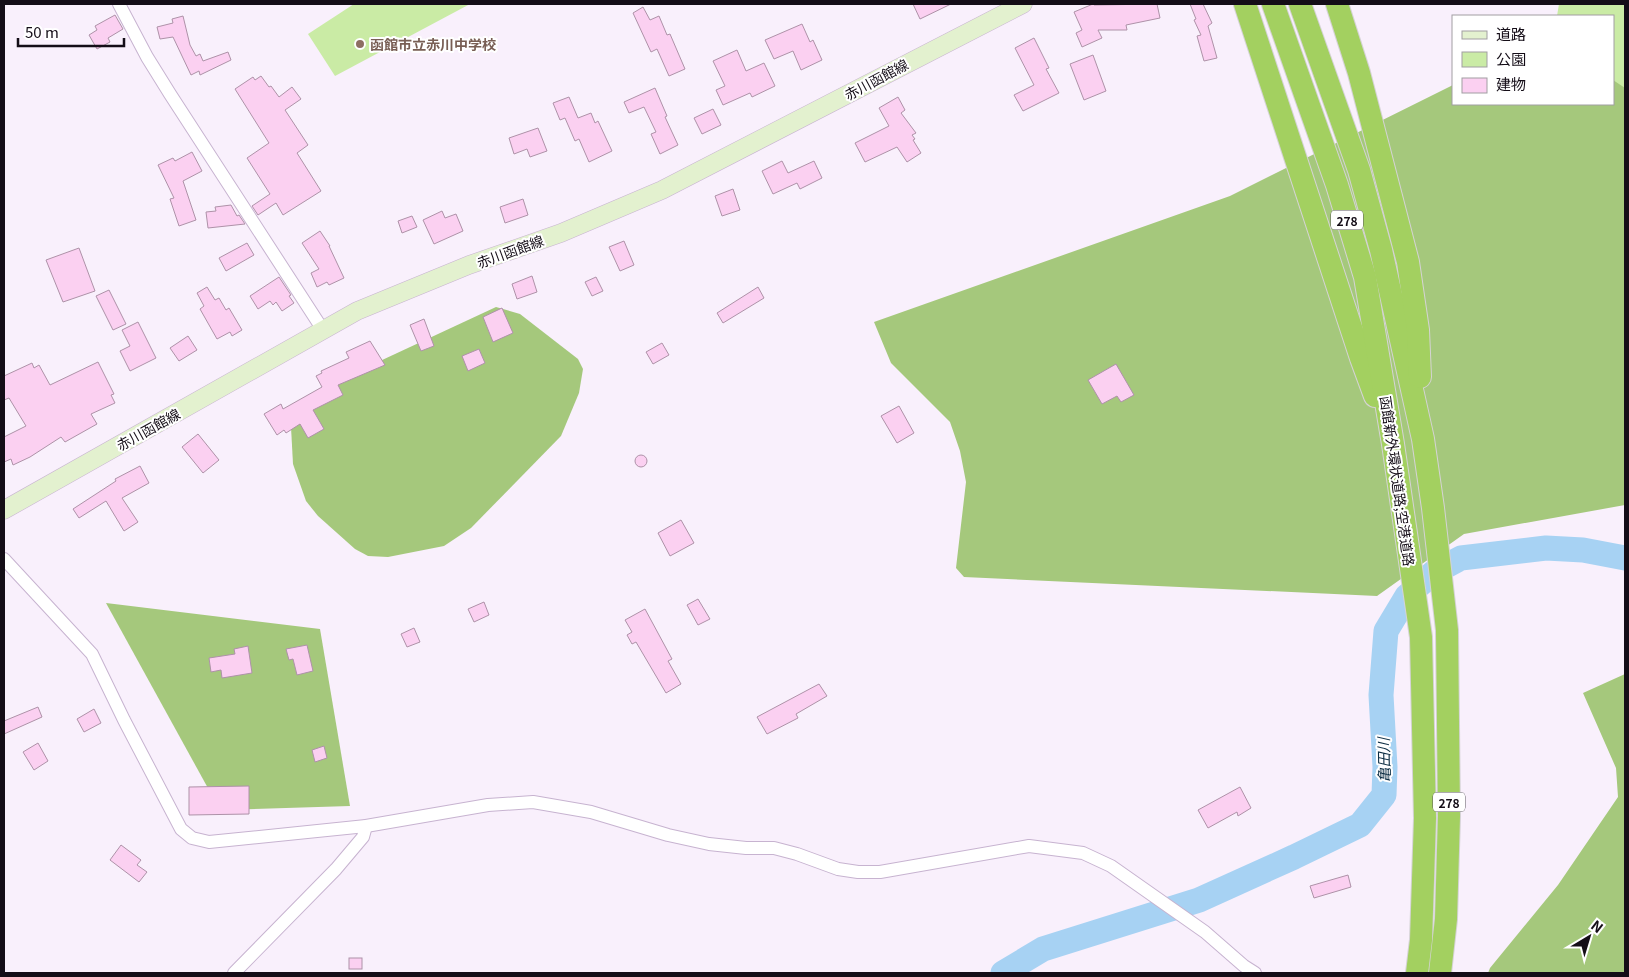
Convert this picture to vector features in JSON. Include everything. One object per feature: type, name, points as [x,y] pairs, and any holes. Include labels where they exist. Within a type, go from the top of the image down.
[{"type":"highway","points":[[1245,4],[1361,358],[1394,444]]},
{"type":"highway","name":"函館新外環状道路;空港道路","points":[[1273,4],[1337,185],[1364,277],[1394,444],[1421,637],[1425,818],[1421,940],[1417,973]]},
{"type":"highway","name":"函館新外環状道路;空港道路","points":[[1300,4],[1360,170],[1381,250],[1423,439],[1433,508],[1447,630],[1449,816],[1446,919],[1440,973]]},
{"type":"highway","points":[[1337,4],[1358,73],[1408,262],[1418,330],[1423,439]]},
{"type":"main road","name":"赤川函館線","points":[[4,510],[357,312],[410,288],[561,233],[662,190],[1023,4]]},
{"type":"street","points":[[119,4],[170,94],[323,330]]},
{"type":"street","points":[[4,560],[92,654],[181,829],[192,838],[209,842],[366,826],[488,805],[533,802],[591,812],[668,835],[709,844],[746,848],[774,848],[797,854],[838,870],[858,872],[880,872],[1029,846],[1083,853],[1111,866],[1205,932],[1244,966],[1255,973]]},
{"type":"street","points":[[234,973],[336,869],[363,837],[366,826]]},
{"type":"green space","name":"函館市立赤川中学校","points":[[354,4],[470,4],[335,76],[308,34]]},
{"type":"green space","points":[[1559,4],[1625,4],[1625,144],[1613,105],[1614,15],[1557,15]]},
{"type":"green space","points":[[1614,81],[1625,88],[1625,505],[1464,534],[1377,596],[964,577],[956,568],[966,482],[960,451],[950,422],[891,363],[874,322],[1230,196],[1452,85],[1452,105],[1614,105]]},
{"type":"green space","points":[[496,307],[520,314],[578,359],[583,369],[579,393],[561,436],[471,528],[444,546],[388,557],[368,556],[355,549],[318,516],[306,501],[293,464],[291,427],[322,388]]},
{"type":"green space","points":[[106,603],[320,629],[350,806],[220,810]]},
{"type":"green space","points":[[1625,674],[1625,973],[1488,973],[1490,968],[1558,885],[1618,797],[1616,768],[1583,693]]},
{"type":"building","points":[[913,4],[951,4],[920,19]]},
{"type":"building","points":[[1093,4],[1157,4],[1160,18],[1126,25],[1127,30],[1098,30],[1102,38],[1082,47],[1076,33],[1082,30],[1074,12]]},
{"type":"building","points":[[1190,4],[1203,4],[1212,23],[1208,26],[1217,58],[1204,61],[1197,36],[1201,35],[1194,20],[1196,19]]},
{"type":"building","points":[[643,7],[650,20],[659,16],[667,35],[670,34],[685,69],[669,76],[657,49],[651,52],[633,13]]},
{"type":"building","points":[[115,15],[123,29],[108,38],[110,42],[97,49],[89,35],[97,30],[95,26]]},
{"type":"building","points":[[183,16],[190,45],[196,56],[200,54],[203,61],[228,52],[231,60],[200,75],[199,71],[191,75],[173,37],[160,39],[157,27],[173,23],[172,19]]},
{"type":"building","points":[[802,24],[810,42],[813,40],[822,60],[801,70],[793,51],[774,59],[765,40]]},
{"type":"building","points":[[1034,38],[1049,68],[1046,69],[1059,93],[1023,111],[1014,95],[1034,85],[1015,48]]},
{"type":"building","points":[[737,50],[746,71],[764,63],[775,86],[752,97],[750,93],[723,105],[716,90],[725,86],[713,61]]},
{"type":"building","points":[[1093,55],[1106,91],[1084,100],[1070,64]]},
{"type":"building","points":[[261,76],[279,97],[292,87],[301,99],[285,110],[308,145],[297,153],[321,191],[283,215],[276,203],[258,215],[252,206],[270,194],[247,158],[269,143],[235,89],[253,77],[255,80]]},
{"type":"building","points":[[655,88],[667,116],[665,117],[678,145],[660,154],[651,134],[656,132],[644,107],[629,113],[624,102]]},
{"type":"building","points":[[569,97],[578,118],[591,113],[595,123],[598,121],[612,151],[589,162],[579,139],[575,141],[565,118],[560,120],[553,103]]},
{"type":"building","points":[[898,97],[905,110],[901,113],[916,133],[912,135],[915,139],[913,140],[921,153],[907,162],[897,147],[865,162],[855,143],[889,126],[879,108]]},
{"type":"building","points":[[713,109],[721,125],[702,134],[694,118]]},
{"type":"building","points":[[538,128],[547,151],[530,157],[527,149],[514,154],[509,138]]},
{"type":"building","points":[[192,152],[202,171],[183,181],[196,220],[179,226],[170,199],[174,198],[158,165],[173,158],[175,161]]},
{"type":"building","points":[[782,161],[788,173],[814,161],[822,178],[800,189],[797,183],[773,194],[762,171]]},
{"type":"building","points":[[733,189],[740,210],[722,216],[715,196]]},
{"type":"building","points":[[523,199],[528,215],[505,223],[500,207]]},
{"type":"building","points":[[231,205],[237,216],[239,215],[245,224],[208,228],[206,212],[216,211],[215,207]]},
{"type":"building","points":[[442,211],[445,218],[456,214],[463,231],[434,244],[423,220]]},
{"type":"building","points":[[412,216],[417,227],[402,233],[398,221]]},
{"type":"building","points":[[320,231],[330,246],[344,278],[329,285],[327,282],[317,287],[311,273],[319,269],[302,243]]},
{"type":"building","points":[[624,241],[634,265],[620,271],[609,247]]},
{"type":"building","points":[[247,243],[254,255],[226,271],[219,258]]},
{"type":"building","points":[[79,248],[95,291],[63,302],[46,260]]},
{"type":"building","points":[[532,276],[537,292],[517,299],[512,284]]},
{"type":"building","points":[[279,277],[294,303],[282,311],[276,302],[273,305],[270,301],[258,309],[250,296]]},
{"type":"building","points":[[596,277],[603,291],[592,296],[585,282]]},
{"type":"building","points":[[207,287],[215,300],[219,298],[226,310],[229,308],[242,330],[232,336],[230,332],[217,339],[200,309],[204,306],[197,293]]},
{"type":"building","points":[[758,287],[764,298],[723,323],[717,313]]},
{"type":"building","points":[[109,290],[126,324],[113,330],[96,296]]},
{"type":"building","points":[[502,308],[513,333],[493,342],[483,317]]},
{"type":"building","points":[[424,319],[434,346],[421,351],[410,325]]},
{"type":"building","points":[[138,322],[156,358],[130,371],[120,351],[130,346],[122,330]]},
{"type":"building","points":[[188,336],[197,350],[179,361],[170,348]]},
{"type":"building","points":[[370,341],[385,365],[338,385],[343,395],[313,410],[324,429],[308,438],[300,424],[286,433],[284,430],[277,435],[264,414],[281,404],[283,409],[322,387],[316,376],[322,373],[321,371],[349,358],[346,352]]},
{"type":"building","points":[[662,343],[669,355],[653,364],[646,352]]},
{"type":"building","points":[[479,349],[485,363],[468,371],[462,356]]},
{"type":"building","points":[[98,362],[114,394],[111,395],[115,403],[91,414],[97,424],[65,442],[61,437],[30,457],[13,465],[11,459],[4,462],[4,437],[26,426],[9,398],[4,400],[4,376],[32,363],[34,368],[39,365],[50,385]]},
{"type":"building","points":[[1116,364],[1134,395],[1121,402],[1117,396],[1102,404],[1088,380]]},
{"type":"building","points":[[899,406],[914,433],[897,443],[881,416]]},
{"type":"building","points":[[198,434],[219,460],[203,473],[182,447]]},
{"type":"building","points":[[641,455],[647,461],[641,467],[635,461]]},
{"type":"building","points":[[140,466],[149,483],[122,498],[138,522],[124,531],[106,501],[79,518],[73,509],[116,481],[115,479]]},
{"type":"building","points":[[681,520],[694,543],[670,556],[658,533]]},
{"type":"building","points":[[698,599],[710,619],[698,625],[687,605]]},
{"type":"building","points":[[484,602],[489,615],[474,622],[468,609]]},
{"type":"building","points":[[645,609],[672,659],[668,661],[681,684],[666,693],[636,642],[632,644],[627,635],[632,632],[625,620]]},
{"type":"building","points":[[414,628],[420,642],[407,647],[401,634]]},
{"type":"building","points":[[307,645],[313,671],[297,675],[293,659],[289,660],[286,649]]},
{"type":"building","points":[[248,646],[252,673],[222,678],[221,670],[211,672],[209,658],[235,654],[234,649]]},
{"type":"building","points":[[819,684],[827,696],[796,714],[798,718],[767,734],[757,717]]},
{"type":"building","points":[[38,707],[42,717],[4,734],[4,721]]},
{"type":"building","points":[[94,709],[101,723],[84,732],[77,719]]},
{"type":"building","points":[[38,743],[48,761],[34,770],[23,752]]},
{"type":"building","points":[[324,746],[327,758],[315,762],[312,750]]},
{"type":"building","points":[[249,786],[249,814],[189,815],[189,787]]},
{"type":"building","points":[[1240,787],[1251,808],[1238,816],[1237,812],[1208,828],[1198,810]]},
{"type":"building","points":[[121,845],[141,860],[137,865],[147,872],[139,882],[110,860]]},
{"type":"building","points":[[1348,875],[1351,887],[1314,898],[1310,886]]},
{"type":"building","points":[[349,958],[362,958],[362,969],[349,969]]},
{"type":"waterway","name":"亀田川","points":[[1003,973],[1043,949],[1199,900],[1360,825],[1384,795],[1385,767],[1381,695],[1386,631],[1407,596],[1433,573],[1461,558],[1546,548],[1583,550],[1625,558]]},
{"type":"place","name":"函館市立赤川中学校","points":[[360,44]]}]
